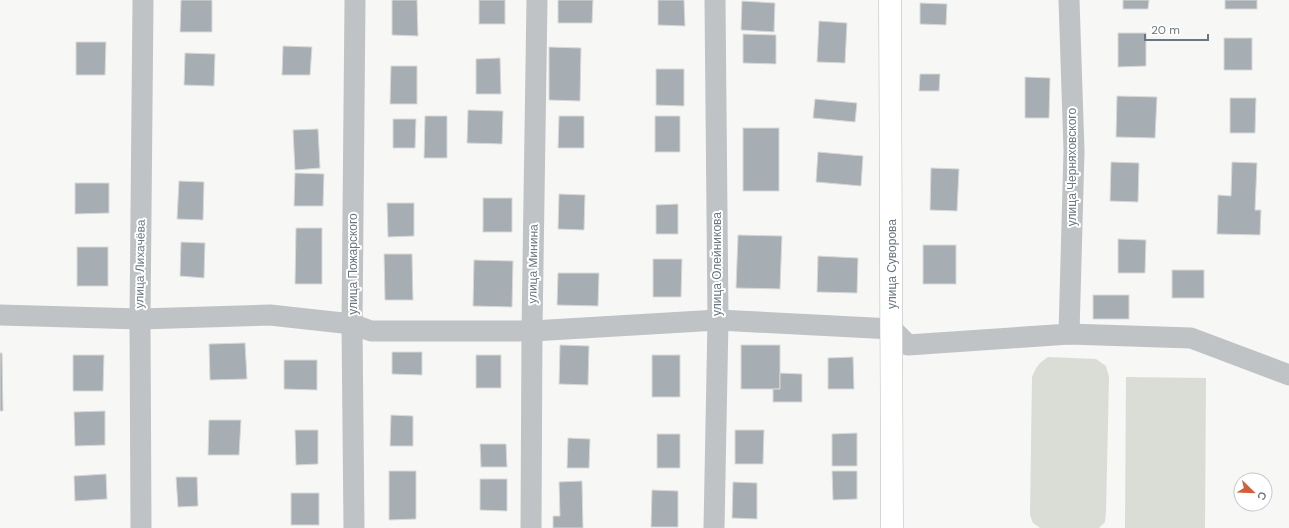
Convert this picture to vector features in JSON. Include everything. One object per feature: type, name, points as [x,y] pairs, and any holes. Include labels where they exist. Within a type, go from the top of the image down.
[{"type":"street","name":"улица Лихачёва","points":[[141,528],[140,319],[143,0]]},
{"type":"street","name":"улица Пожарского","points":[[354,528],[352,324],[355,0]]},
{"type":"street","name":"улица Минина","points":[[531,528],[532,331],[537,0]]},
{"type":"street","name":"улица Олейникова","points":[[714,528],[718,320],[715,0]]},
{"type":"street","name":"улица Суворова","points":[[890,0],[892,528]]},
{"type":"street","name":"улица Черняховского","points":[[1069,0],[1074,151],[1069,334]]},
{"type":"street","points":[[0,315],[140,319],[270,315],[352,324],[371,331],[532,331],[718,320],[892,329],[908,345],[1069,334],[1191,338],[1289,375]]},
{"type":"shaded area","points":[[1048,357],[1096,359],[1106,366],[1109,377],[1106,512],[1105,522],[1099,528],[1040,528],[1033,523],[1030,515],[1032,377],[1042,361]]},
{"type":"shaded area","points":[[1126,377],[1206,378],[1205,528],[1125,528]]},
{"type":"building","points":[[181,0],[212,0],[212,32],[180,32]]},
{"type":"building","points":[[392,0],[417,0],[418,36],[392,35]]},
{"type":"building","points":[[479,0],[505,0],[505,24],[479,24]]},
{"type":"building","points":[[558,0],[593,0],[592,23],[558,23]]},
{"type":"building","points":[[658,0],[684,0],[685,26],[658,25]]},
{"type":"building","points":[[1123,0],[1149,0],[1148,9],[1123,9]]},
{"type":"building","points":[[1225,0],[1257,0],[1257,9],[1225,9]]},
{"type":"building","points":[[742,1],[775,3],[774,32],[741,30]]},
{"type":"building","points":[[920,3],[947,4],[946,25],[920,24]]},
{"type":"building","points":[[819,21],[847,23],[845,63],[817,62]]},
{"type":"building","points":[[1118,33],[1146,33],[1146,66],[1118,67]]},
{"type":"building","points":[[743,34],[776,35],[776,64],[743,63]]},
{"type":"building","points":[[1224,38],[1252,38],[1252,70],[1224,70]]},
{"type":"building","points":[[76,42],[106,42],[105,75],[76,75]]},
{"type":"building","points":[[283,46],[312,47],[310,75],[282,75]]},
{"type":"building","points":[[549,47],[581,48],[580,101],[549,100]]},
{"type":"building","points":[[185,53],[215,54],[214,86],[184,85]]},
{"type":"building","points":[[500,58],[501,94],[476,94],[476,59]]},
{"type":"building","points":[[391,66],[417,66],[417,104],[390,104]]},
{"type":"building","points":[[656,69],[684,69],[684,106],[656,105]]},
{"type":"building","points":[[920,74],[940,74],[939,91],[919,91]]},
{"type":"building","points":[[1025,77],[1050,78],[1049,118],[1025,118]]},
{"type":"building","points":[[1117,96],[1157,97],[1155,138],[1116,137]]},
{"type":"building","points":[[1230,98],[1256,98],[1255,133],[1230,133]]},
{"type":"building","points":[[815,99],[857,103],[855,122],[813,118]]},
{"type":"building","points":[[468,110],[503,111],[502,144],[467,143]]},
{"type":"building","points":[[425,116],[447,116],[447,158],[424,158]]},
{"type":"building","points":[[559,116],[584,116],[584,148],[558,148]]},
{"type":"building","points":[[655,116],[680,116],[680,152],[655,152]]},
{"type":"building","points":[[393,119],[416,119],[415,148],[393,148]]},
{"type":"building","points":[[743,128],[779,128],[779,191],[743,191]]},
{"type":"building","points":[[318,129],[320,168],[295,170],[293,130]]},
{"type":"building","points":[[818,152],[863,156],[861,186],[816,182]]},
{"type":"building","points":[[1111,162],[1139,163],[1138,202],[1110,201]]},
{"type":"building","points":[[1232,162],[1257,163],[1255,210],[1261,210],[1260,235],[1217,234],[1218,195],[1231,196]]},
{"type":"building","points":[[931,168],[959,169],[957,211],[930,210]]},
{"type":"building","points":[[295,173],[324,174],[323,206],[294,206]]},
{"type":"building","points":[[179,181],[204,182],[203,220],[177,219]]},
{"type":"building","points":[[75,183],[109,183],[109,213],[75,214]]},
{"type":"building","points":[[559,194],[585,195],[584,230],[558,229]]},
{"type":"building","points":[[483,198],[512,198],[512,232],[483,232]]},
{"type":"building","points":[[387,203],[414,203],[414,236],[388,237]]},
{"type":"building","points":[[678,204],[678,234],[656,234],[656,205]]},
{"type":"building","points":[[296,228],[322,228],[322,284],[295,284]]},
{"type":"building","points":[[738,235],[782,236],[780,289],[736,288]]},
{"type":"building","points":[[1118,239],[1146,240],[1145,273],[1118,273]]},
{"type":"building","points":[[181,242],[205,243],[204,278],[180,276]]},
{"type":"building","points":[[923,245],[956,245],[956,284],[923,284]]},
{"type":"building","points":[[77,247],[108,247],[108,286],[77,286]]},
{"type":"building","points":[[384,254],[412,254],[413,300],[385,300]]},
{"type":"building","points":[[818,256],[858,258],[857,293],[817,292]]},
{"type":"building","points":[[653,259],[682,259],[681,297],[653,297]]},
{"type":"building","points":[[474,260],[513,261],[512,307],[473,306]]},
{"type":"building","points":[[1172,270],[1204,270],[1204,298],[1172,298]]},
{"type":"building","points":[[558,273],[599,273],[598,306],[557,305]]},
{"type":"building","points":[[1093,295],[1129,295],[1129,319],[1093,319]]},
{"type":"building","points":[[245,343],[247,379],[210,380],[209,344]]},
{"type":"building","points":[[560,345],[589,346],[588,385],[559,384]]},
{"type":"building","points":[[741,345],[780,345],[780,389],[741,389]]},
{"type":"building","points":[[392,352],[422,352],[422,375],[392,374]]},
{"type":"building","points":[[0,353],[2,353],[3,411],[0,411]]},
{"type":"building","points":[[73,355],[104,355],[103,391],[73,391]]},
{"type":"building","points":[[476,355],[501,355],[501,388],[476,388]]},
{"type":"building","points":[[652,355],[680,355],[680,397],[652,397]]},
{"type":"building","points":[[853,357],[854,389],[828,389],[828,358]]},
{"type":"building","points":[[284,360],[317,360],[317,390],[284,389]]},
{"type":"building","points":[[780,373],[802,374],[802,402],[773,402],[773,389],[780,389]]},
{"type":"building","points":[[105,411],[105,445],[75,446],[74,412]]},
{"type":"building","points":[[391,415],[413,416],[413,446],[390,446]]},
{"type":"building","points":[[209,420],[241,420],[239,455],[208,455]]},
{"type":"building","points":[[295,430],[318,430],[318,464],[296,465]]},
{"type":"building","points":[[735,430],[764,430],[763,464],[735,464]]},
{"type":"building","points":[[857,433],[857,466],[832,466],[832,434]]},
{"type":"building","points":[[657,434],[680,434],[680,468],[657,468]]},
{"type":"building","points":[[568,438],[590,439],[589,468],[567,468]]},
{"type":"building","points":[[480,444],[506,444],[507,467],[481,467]]},
{"type":"building","points":[[389,471],[416,471],[416,519],[389,520]]},
{"type":"building","points":[[832,471],[857,471],[857,499],[833,500]]},
{"type":"building","points":[[106,474],[107,499],[75,501],[74,476]]},
{"type":"building","points":[[176,477],[197,477],[198,506],[178,507]]},
{"type":"building","points":[[480,479],[507,479],[507,511],[480,510]]},
{"type":"building","points":[[582,481],[583,528],[553,528],[553,516],[560,516],[559,482]]},
{"type":"building","points":[[733,482],[757,483],[757,519],[732,518]]},
{"type":"building","points":[[652,490],[678,491],[678,527],[651,527]]},
{"type":"building","points":[[291,493],[319,493],[319,525],[291,525]]}]
